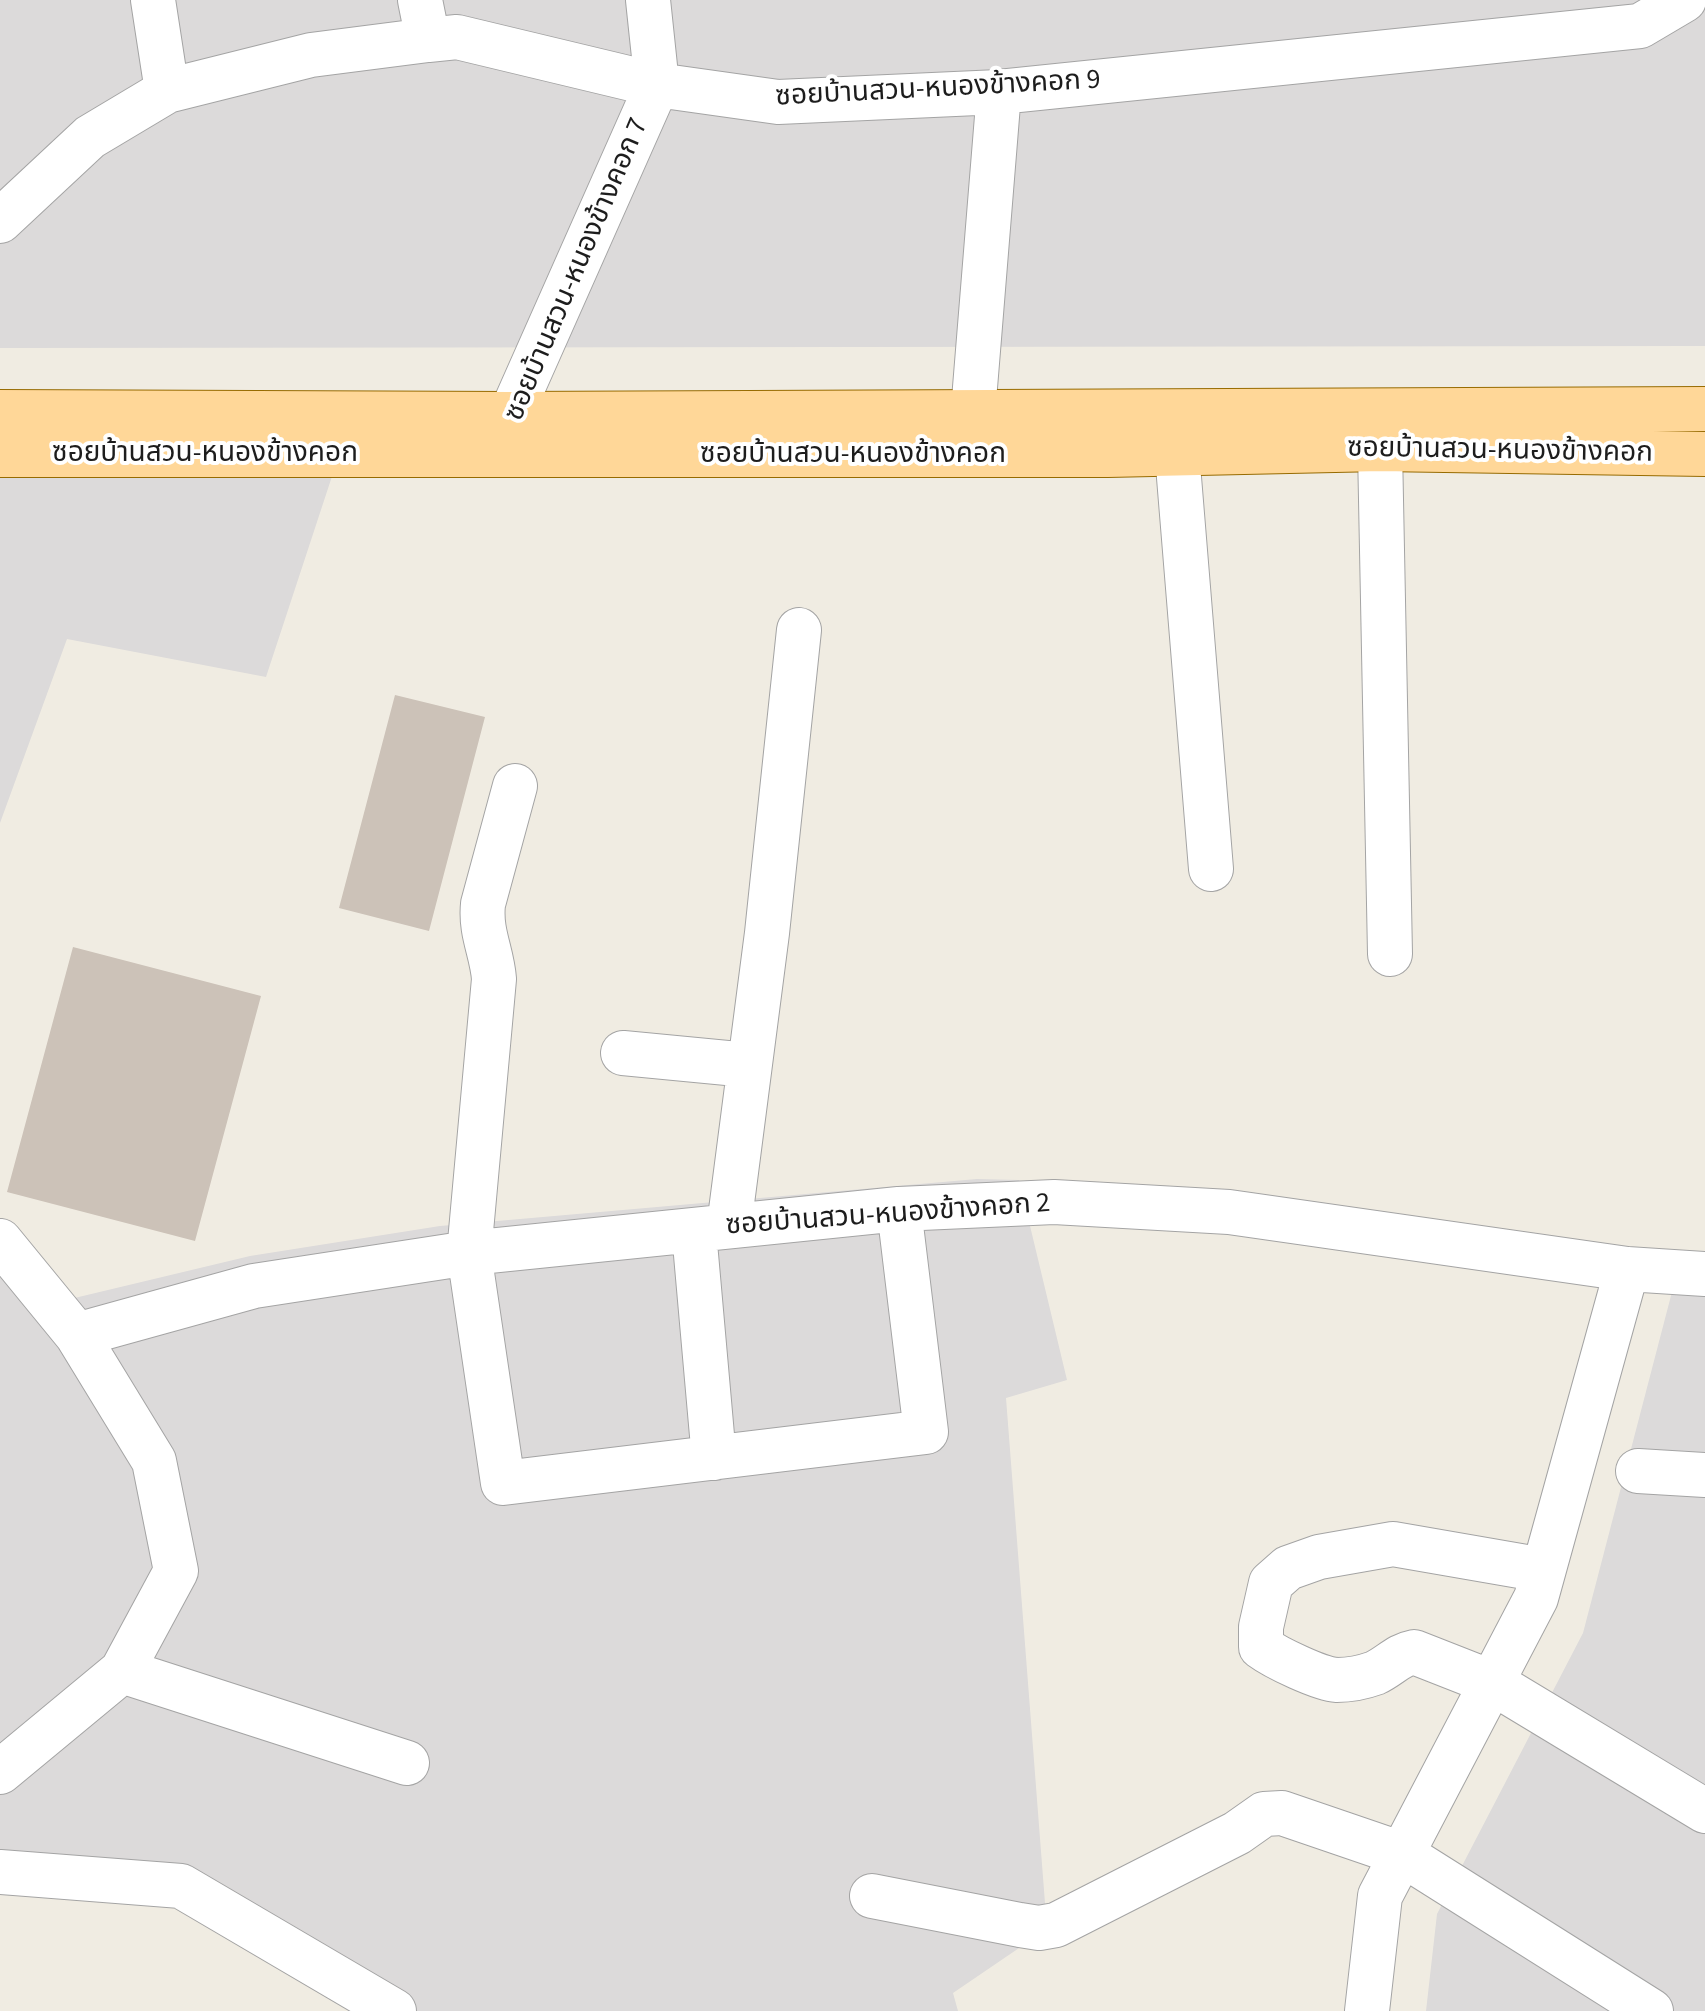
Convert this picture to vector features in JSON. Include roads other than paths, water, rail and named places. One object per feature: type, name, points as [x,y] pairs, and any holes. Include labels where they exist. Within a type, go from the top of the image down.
[{"type":"main road","name":"ซอยบ้านสวน-หนองข้างคอก","points":[[0,412],[511,414],[1705,409]]},
{"type":"main road","name":"ซอยบ้านสวน-หนองข้างคอก","points":[[0,455],[505,457],[1380,449],[1705,454]]},
{"type":"street","points":[[153,0],[167,91]]},
{"type":"street","points":[[648,0],[657,85]]},
{"type":"street","name":"ซอยบ้านสวน-หนองข้างคอก 9","points":[[0,221],[90,137],[167,91],[311,55],[424,20],[457,37],[657,85],[778,102],[999,92],[1640,26],[1684,0]]},
{"type":"street","name":"ซอยบ้านสวน-หนองข้างคอก 7","points":[[505,457],[511,414],[657,85]]},
{"type":"street","points":[[973,412],[999,92]]},
{"type":"street","points":[[1380,449],[1390,954]]},
{"type":"street","points":[[1177,453],[1211,869]]},
{"type":"street","points":[[714,1458],[712,1229],[748,1065],[767,933],[799,630]]},
{"type":"street","points":[[515,786],[483,904],[481,923],[493,962],[494,979],[469,1253],[503,1483],[926,1432],[899,1209]]},
{"type":"street","points":[[623,1053],[748,1065]]},
{"type":"street","name":"ซอยบ้านสวน-หนองข้างคอก 2","points":[[77,1335],[254,1286],[469,1253],[899,1209],[1054,1202],[1229,1212],[1627,1269],[1705,1274]]},
{"type":"street","points":[[0,1241],[77,1335],[154,1461],[176,1571],[122,1671],[0,1772]]},
{"type":"street","points":[[1367,2011],[1380,1896],[1536,1598],[1627,1269]]},
{"type":"street","points":[[1638,1471],[1705,1475]]},
{"type":"street","points":[[1543,1570],[1393,1544],[1319,1557],[1288,1568],[1271,1583],[1261,1627],[1261,1647],[1275,1657],[1335,1680],[1360,1678],[1379,1671],[1401,1655],[1414,1652],[1493,1683],[1705,1811]]},
{"type":"street","points":[[122,1671],[407,1763]]},
{"type":"street","points":[[872,1896],[1039,1928],[1056,1925],[1237,1833],[1264,1814],[1282,1813],[1402,1854],[1651,2011]]},
{"type":"street","points":[[0,1872],[181,1886],[394,2011]]}]
